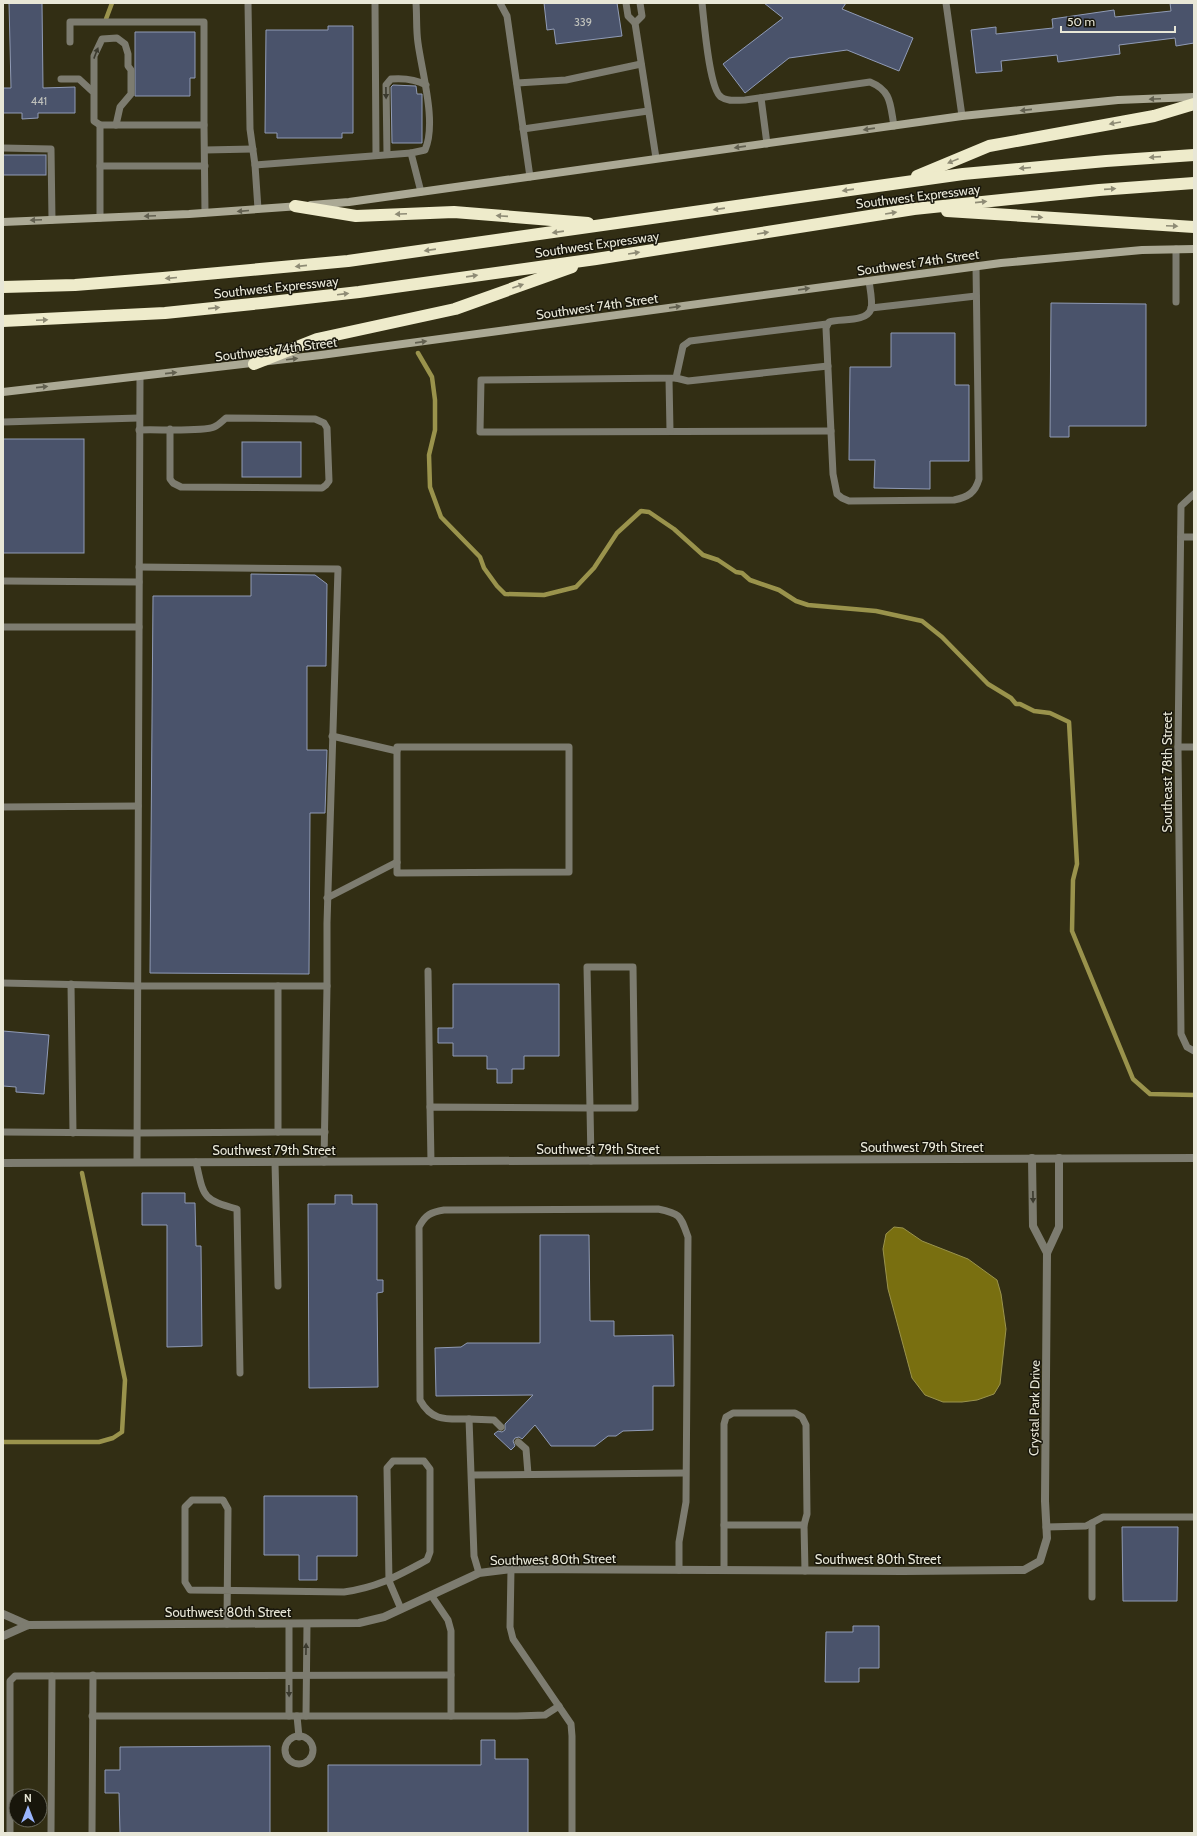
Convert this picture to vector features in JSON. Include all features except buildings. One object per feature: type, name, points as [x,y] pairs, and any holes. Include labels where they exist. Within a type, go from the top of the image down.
[{"type":"highway","points":[[900,183],[989,146],[1154,116],[1194,104]]},
{"type":"highway","name":"Southwest Expressway","points":[[3,287],[74,285],[341,262],[900,183],[1021,168],[1194,155]]},
{"type":"highway","name":"Southwest Expressway","points":[[3,321],[164,313],[247,305],[359,292],[596,259],[914,209],[1099,190],[1194,183]]},
{"type":"highway","points":[[295,206],[356,216],[454,212],[611,224]]},
{"type":"highway","points":[[914,209],[1194,228]]},
{"type":"highway","points":[[254,364],[317,339],[455,309],[596,259]]},
{"type":"main road","points":[[3,222],[205,213],[349,202],[962,116],[1118,100],[1194,97]]},
{"type":"main road","name":"Southwest 74th Street","points":[[3,392],[254,364],[976,266],[1176,248],[1194,248]]},
{"type":"street","name":"Crystal Park Drive","points":[[1032,1158],[1033,1226],[1048,1253]]},
{"type":"street","name":"Crystal Park Drive","points":[[1040,1561],[1047,1538],[1045,1501],[1048,1253],[1059,1227],[1059,1158]]},
{"type":"street","name":"Southwest 79th Street","points":[[3,1163],[1194,1158]]},
{"type":"street","name":"Southwest 80th Street","points":[[3,1636],[28,1625],[359,1623],[384,1617],[479,1573],[511,1569],[805,1571],[1024,1570],[1040,1561]]},
{"type":"street","name":"Southwest 80th Street","points":[[3,1614],[28,1625]]},
{"type":"lane","points":[[248,3],[250,129],[255,165],[258,209]]},
{"type":"lane","points":[[375,3],[376,156]]},
{"type":"lane","points":[[255,165],[411,153],[425,150],[430,140],[426,85],[418,43],[416,3]]},
{"type":"lane","points":[[500,3],[507,16],[530,177]]},
{"type":"lane","points":[[635,23],[642,16],[640,3]]},
{"type":"lane","points":[[702,3],[713,83],[720,96],[730,100],[760,98],[870,82],[880,86],[889,97],[894,126]]},
{"type":"lane","points":[[946,3],[962,116]]},
{"type":"lane","points":[[626,4],[628,16],[635,23],[656,158]]},
{"type":"lane","points":[[70,42],[70,22],[204,22],[205,213]]},
{"type":"lane","points":[[116,125],[120,107],[131,94],[131,70],[128,66],[128,54],[125,44],[117,38],[102,39],[94,56],[92,91],[94,121],[100,125],[116,125],[204,125]]},
{"type":"lane","points":[[516,83],[566,80],[641,64]]},
{"type":"lane","points":[[61,79],[79,79],[92,91]]},
{"type":"lane","points":[[387,154],[386,85],[391,79],[419,81],[426,85]]},
{"type":"lane","points":[[760,98],[767,144]]},
{"type":"lane","points":[[523,129],[648,111]]},
{"type":"lane","points":[[100,125],[100,218]]},
{"type":"lane","points":[[3,148],[51,149],[52,220]]},
{"type":"lane","points":[[205,150],[253,149]]},
{"type":"lane","points":[[411,153],[421,192]]},
{"type":"lane","points":[[100,166],[205,166]]},
{"type":"lane","points":[[1176,248],[1176,302]]},
{"type":"lane","points":[[827,324],[831,431],[835,488],[837,494],[849,501],[954,500],[970,495],[976,488],[978,479],[976,266]]},
{"type":"lane","points":[[670,431],[673,378],[683,346],[690,340],[827,324],[833,320],[861,317],[868,313],[871,308],[869,280]]},
{"type":"lane","points":[[871,308],[976,296]]},
{"type":"lane","points":[[828,366],[688,381],[673,378],[481,380],[480,432],[831,431]]},
{"type":"lane","points":[[137,1162],[140,377]]},
{"type":"lane","points":[[3,422],[139,418]]},
{"type":"lane","points":[[139,430],[170,429],[209,429],[218,426],[226,418],[315,419],[324,423],[327,428],[329,481],[322,488],[181,487],[173,484],[170,479],[170,429]]},
{"type":"lane","name":"Southeast 78th Street","points":[[1194,494],[1181,506],[1178,747],[1181,1034],[1187,1047],[1194,1051]]},
{"type":"lane","points":[[1181,537],[1194,537]]},
{"type":"lane","points":[[139,567],[338,569],[327,898],[324,1162]]},
{"type":"lane","points":[[3,581],[139,582]]},
{"type":"lane","points":[[3,627],[139,627]]},
{"type":"lane","points":[[332,736],[397,751]]},
{"type":"lane","points":[[397,747],[568,747],[568,872],[397,873],[397,862],[397,747]]},
{"type":"lane","points":[[1178,747],[1194,747]]},
{"type":"lane","points":[[3,807],[138,806]]},
{"type":"lane","points":[[327,898],[397,862]]},
{"type":"lane","points":[[430,1107],[590,1108],[635,1108],[632,968],[587,968],[590,1108],[591,1161]]},
{"type":"lane","points":[[428,971],[431,1162]]},
{"type":"lane","points":[[3,983],[138,986],[327,986]]},
{"type":"lane","points":[[71,984],[73,1133]]},
{"type":"lane","points":[[278,986],[278,1132]]},
{"type":"lane","points":[[3,1132],[325,1132]]},
{"type":"lane","points":[[196,1162],[202,1190],[213,1202],[237,1209],[240,1373]]},
{"type":"lane","points":[[275,1162],[278,1286]]},
{"type":"lane","points":[[501,1427],[494,1420],[442,1420],[426,1410],[420,1400],[419,1227],[424,1218],[434,1212],[444,1210],[658,1209],[673,1212],[681,1218],[688,1237],[685,1473],[686,1502],[679,1542],[679,1570]]},
{"type":"lane","points":[[724,1570],[724,1424],[726,1418],[733,1413],[795,1413],[802,1417],[806,1424],[807,1514],[804,1525],[805,1571]]},
{"type":"lane","points":[[469,1419],[474,1556],[479,1573]]},
{"type":"lane","points":[[518,1442],[526,1450],[528,1474]]},
{"type":"lane","points":[[228,1624],[228,1590],[228,1509],[223,1500],[192,1500],[185,1507],[185,1582],[190,1590],[228,1590],[344,1592],[375,1586],[389,1581],[427,1560],[430,1552],[430,1469],[424,1461],[394,1461],[387,1468],[389,1581],[401,1609]]},
{"type":"lane","points":[[472,1475],[685,1473]]},
{"type":"lane","points":[[1046,1527],[1086,1526],[1103,1517],[1194,1517]]},
{"type":"lane","points":[[1092,1523],[1092,1597]]},
{"type":"lane","points":[[724,1525],[804,1525]]},
{"type":"lane","points":[[511,1569],[510,1627],[513,1639],[571,1724],[572,1833]]},
{"type":"lane","points":[[431,1595],[448,1620],[451,1631],[451,1716]]},
{"type":"lane","points":[[289,1624],[289,1716]]},
{"type":"lane","points":[[306,1716],[307,1624]]},
{"type":"lane","points":[[92,1833],[93,1675]]},
{"type":"lane","points":[[10,1833],[10,1681],[16,1676],[451,1675]]},
{"type":"lane","points":[[51,1833],[52,1676]]},
{"type":"lane","points":[[92,1716],[545,1715],[559,1706]]},
{"type":"lane","points":[[297,1716],[299,1737]]},
{"type":"shaded area","points":[[894,1227],[903,1228],[922,1241],[968,1259],[997,1280],[1001,1294],[1006,1329],[1000,1384],[994,1394],[977,1400],[943,1402],[925,1395],[912,1378],[888,1289],[883,1249],[886,1234]]},
{"type":"waterway","points":[[106,19],[112,3]]},
{"type":"waterway","points":[[418,353],[432,377],[435,400],[435,430],[429,455],[430,487],[441,517],[480,557],[484,568],[505,594],[544,595],[576,587],[594,568],[617,533],[641,511],[649,512],[674,529],[703,555],[718,560],[736,572],[742,573],[750,580],[779,590],[796,601],[808,605],[876,611],[922,621],[942,637],[988,684],[1011,698],[1016,704],[1020,704],[1034,711],[1050,713],[1069,722],[1077,864],[1073,880],[1072,931],[1133,1079],[1150,1094],[1194,1095]]},
{"type":"waterway","points":[[3,1442],[99,1442],[113,1438],[122,1432],[125,1380],[82,1173]]}]
